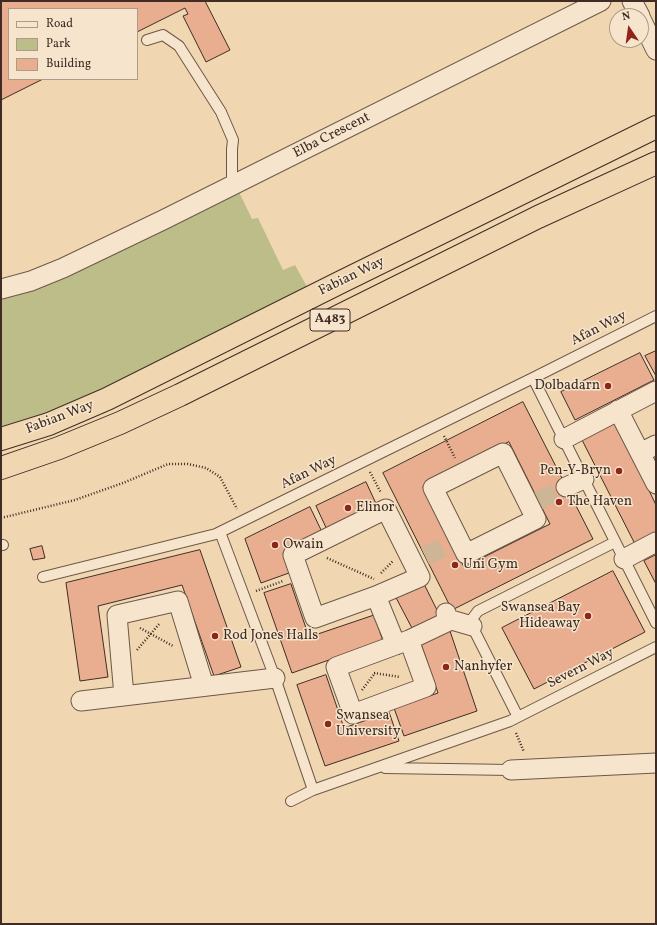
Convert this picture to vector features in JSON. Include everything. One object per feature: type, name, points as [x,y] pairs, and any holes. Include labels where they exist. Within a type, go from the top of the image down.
[{"type":"highway","name":"Fabian Way","points":[[1,439],[49,424],[107,399],[341,282],[651,131]]},
{"type":"highway","name":"Fabian Way","points":[[1,468],[59,448],[120,423],[180,395],[538,217],[656,163]]},
{"type":"street","name":"Elba Crescent","points":[[1,289],[31,281],[63,268],[232,186],[601,1]]},
{"type":"street","points":[[649,36],[656,50]]},
{"type":"street","points":[[564,439],[656,391]]},
{"type":"street","points":[[618,410],[648,449],[656,484]]},
{"type":"street","points":[[504,453],[534,503],[536,519],[466,554],[433,488],[463,473],[504,453]]},
{"type":"street","points":[[566,487],[584,480]]},
{"type":"street","points":[[386,509],[419,559],[420,577],[376,596],[315,618],[293,555],[386,509]]},
{"type":"street","points":[[624,559],[656,542]]},
{"type":"street","points":[[376,596],[402,643],[424,680],[426,687],[353,714],[336,668],[402,643],[448,617],[472,626]]},
{"type":"street","points":[[124,696],[117,615],[178,601],[204,686]]},
{"type":"street","points":[[81,701],[275,678]]},
{"type":"street","points":[[511,770],[656,763]]},
{"type":"lane","points":[[147,40],[163,35],[179,46],[221,112],[233,140],[232,186]]},
{"type":"lane","name":"Afan Way","points":[[43,577],[220,532],[439,425],[656,316]]},
{"type":"lane","points":[[533,378],[656,623]]},
{"type":"lane","points":[[220,532],[275,678],[313,790]]},
{"type":"lane","points":[[514,719],[472,626],[472,619],[478,611],[615,542]]},
{"type":"lane","name":"Severn Way","points":[[291,801],[313,790],[514,719],[656,646]]},
{"type":"lane","points":[[377,767],[511,770]]},
{"type":"path","points":[[439,425],[463,473]]},
{"type":"path","points":[[364,461],[384,500],[386,509]]},
{"type":"path","points":[[1,518],[74,500],[123,483],[168,464],[188,464],[206,468],[220,477],[243,522]]},
{"type":"path","points":[[306,549],[375,579],[402,585]]},
{"type":"path","points":[[244,595],[300,575]]},
{"type":"path","points":[[122,669],[178,601]]},
{"type":"path","points":[[117,615],[196,658]]},
{"type":"path","points":[[350,707],[375,673],[402,643]]},
{"type":"path","points":[[367,672],[424,680]]},
{"type":"path","points":[[514,719],[532,769]]},
{"type":"green space","points":[[238,190],[252,219],[258,218],[283,270],[295,265],[310,292],[163,366],[1,435],[1,294]]},
{"type":"building","points":[[1,1],[205,1],[230,50],[206,62],[183,16],[188,14],[185,8],[138,32],[138,8],[8,8],[8,80],[41,80],[1,100]]},
{"type":"building","points":[[656,351],[656,376],[645,356]]},
{"type":"building","name":"Dolbadarn","points":[[640,353],[654,380],[575,420],[561,392]]},
{"type":"building","points":[[523,402],[593,539],[452,610],[383,473]],"holes":[[[509,442],[550,524],[464,567],[423,487]]]},
{"type":"building","name":"Pen-Y-Bryn","points":[[615,420],[656,505],[656,535],[636,546],[580,436]]},
{"type":"building","name":"Elinor","points":[[366,482],[379,510],[329,534],[316,506]]},
{"type":"building","name":"Owain","points":[[310,507],[323,534],[283,553],[289,573],[261,583],[245,539]]},
{"type":"building","points":[[42,546],[45,558],[33,560],[30,549]]},
{"type":"building","name":"Rod Jones Halls","points":[[200,550],[241,667],[214,676],[182,585],[98,606],[108,677],[80,681],[66,583]]},
{"type":"building","points":[[656,555],[656,584],[644,561]]},
{"type":"building","points":[[613,571],[645,632],[534,689],[502,628]]},
{"type":"building","points":[[421,578],[440,616],[413,630],[393,592]]},
{"type":"building","points":[[291,584],[309,637],[374,615],[383,641],[292,673],[264,593]]},
{"type":"building","name":"Nanhyfer","points":[[450,631],[477,711],[404,736],[394,708],[438,693],[420,641]]},
{"type":"building","points":[[326,675],[344,728],[389,712],[399,741],[325,766],[297,685]]},
{"type":"tunnel","points":[[538,501],[566,487]]},
{"type":"tunnel","points":[[425,556],[452,543]]},
{"type":"place","name":"Dolbadarn","points":[[608,386]]},
{"type":"place","name":"Pen-Y-Bryn","points":[[619,471]]},
{"type":"place","name":"The Haven","points":[[559,502]]},
{"type":"place","name":"Elinor","points":[[348,508]]},
{"type":"place","name":"Owain","points":[[275,545]]},
{"type":"place","name":"Uni Gym","points":[[455,565]]},
{"type":"place","name":"Swansea Bay Hideaway","points":[[588,616]]},
{"type":"place","name":"Rod Jones Halls","points":[[215,636]]},
{"type":"place","name":"Nanhyfer","points":[[446,667]]},
{"type":"place","name":"Swansea University","points":[[328,724]]}]
